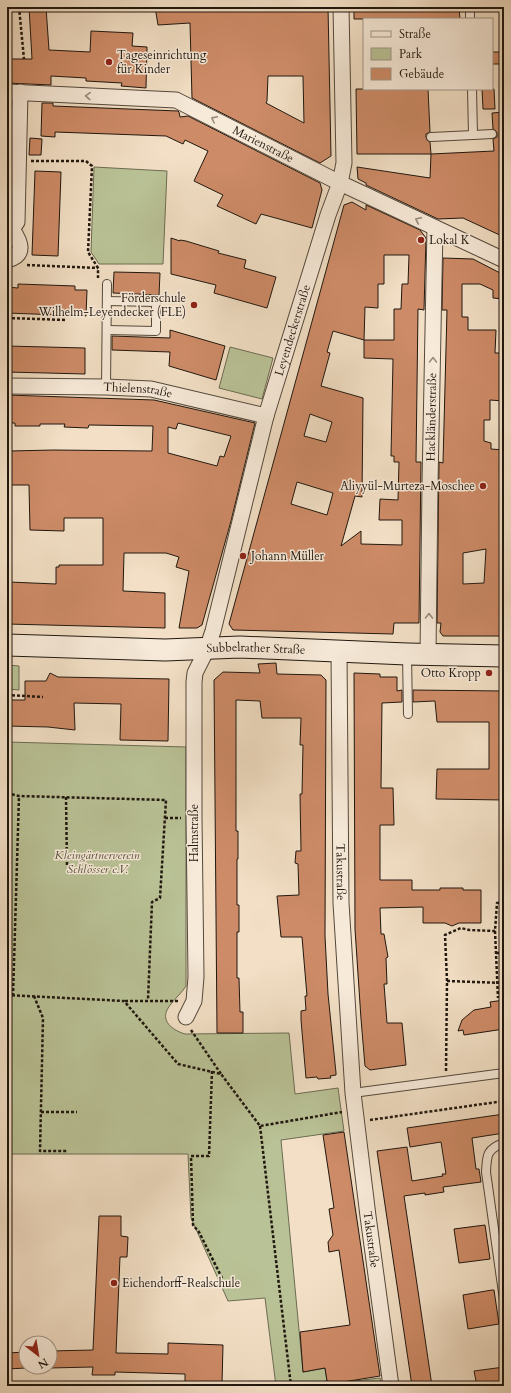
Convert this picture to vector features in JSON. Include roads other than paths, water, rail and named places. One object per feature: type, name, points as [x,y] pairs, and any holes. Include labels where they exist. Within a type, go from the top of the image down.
[{"type":"main road","name":"Subbelrather Straße","points":[[7,645],[165,650],[240,647],[428,655],[504,656]]},
{"type":"street","name":"Leyendeckerstraße","points":[[207,649],[216,620],[266,416],[328,215],[340,183],[344,163],[341,7]]},
{"type":"street","name":"Marienstraße","points":[[13,92],[176,100],[340,183],[504,260]]},
{"type":"street","points":[[10,259],[18,253],[20,245],[18,238],[9,229],[17,222],[18,161],[13,92]]},
{"type":"street","name":"Hackländerstraße","points":[[428,655],[435,228]]},
{"type":"street","name":"Thielenstraße","points":[[7,386],[106,386],[151,388],[266,416]]},
{"type":"street","name":"Halmstraße","points":[[186,1017],[194,1001],[196,977],[194,682],[195,673],[207,649]]},
{"type":"street","name":"Takustraße","points":[[338,651],[341,903],[353,1092],[392,1386]]},
{"type":"lane","points":[[472,90],[473,135]]},
{"type":"lane","points":[[431,137],[492,134]]},
{"type":"lane","points":[[106,386],[107,284]]},
{"type":"lane","points":[[107,301],[156,302],[156,331],[107,330]]},
{"type":"lane","points":[[407,654],[408,714]]},
{"type":"lane","points":[[353,1092],[446,1081],[504,1072]]},
{"type":"lane","points":[[504,1143],[496,1146],[488,1152],[486,1172],[504,1300]]},
{"type":"place","name":"Tageseinrichtung für Kinder","points":[[109,62]]},
{"type":"place","name":"Lokal K","points":[[421,240]]},
{"type":"place","name":"Förderschule Wilhelm-Leyendecker (FLE)","points":[[194,305]]},
{"type":"place","name":"Aliyyül-Murteza-Moschee","points":[[483,486]]},
{"type":"place","name":"Johann Müller","points":[[243,556]]},
{"type":"place","name":"Otto Kropp","points":[[489,673]]},
{"type":"place","name":"Eichendorff-Realschule","points":[[114,1283]]},
{"type":"park label","name":"Kleingärtnerverein Schlösser e.V.","points":[[97,862]]}]
